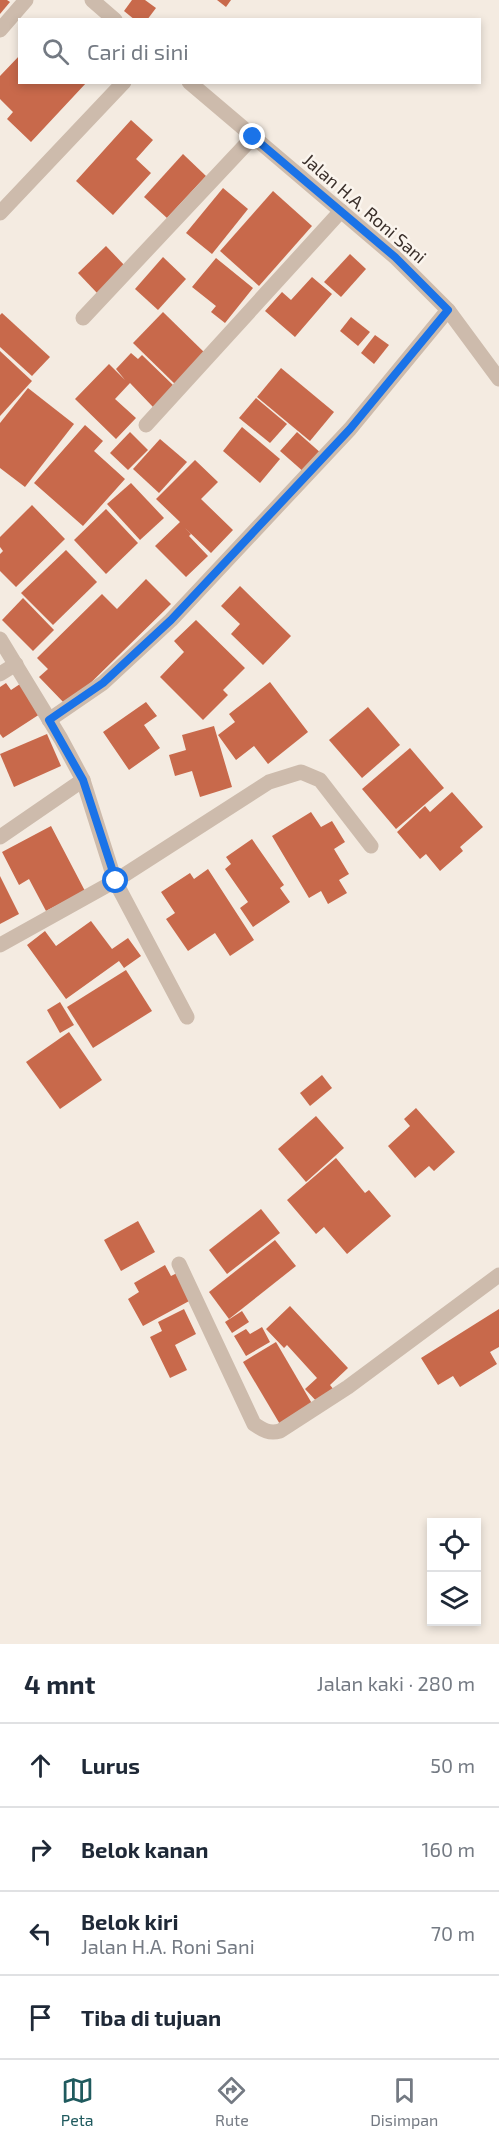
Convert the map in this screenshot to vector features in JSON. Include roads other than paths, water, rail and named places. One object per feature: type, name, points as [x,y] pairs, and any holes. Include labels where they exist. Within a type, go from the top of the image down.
[{"type":"street","points":[[0,30],[26,0]]},
{"type":"street","points":[[92,0],[113,18]]},
{"type":"street","points":[[0,213],[122,84]]},
{"type":"street","name":"Jalan H.A. Roni Sani","points":[[191,84],[395,257],[448,310],[499,379]]},
{"type":"street","points":[[83,318],[253,137]]},
{"type":"street","points":[[146,425],[341,211]]},
{"type":"street","points":[[49,720],[103,683],[171,620],[350,429],[448,310]]},
{"type":"street","points":[[0,639],[83,780],[116,881],[187,1017]]},
{"type":"street","points":[[0,674],[16,664]]},
{"type":"street","points":[[0,945],[116,881],[269,782],[301,772],[320,780],[371,846]]},
{"type":"street","points":[[0,837],[83,780]]},
{"type":"street","points":[[178,1264],[254,1424],[264,1431],[273,1433],[280,1431],[348,1387],[499,1275]]}]
